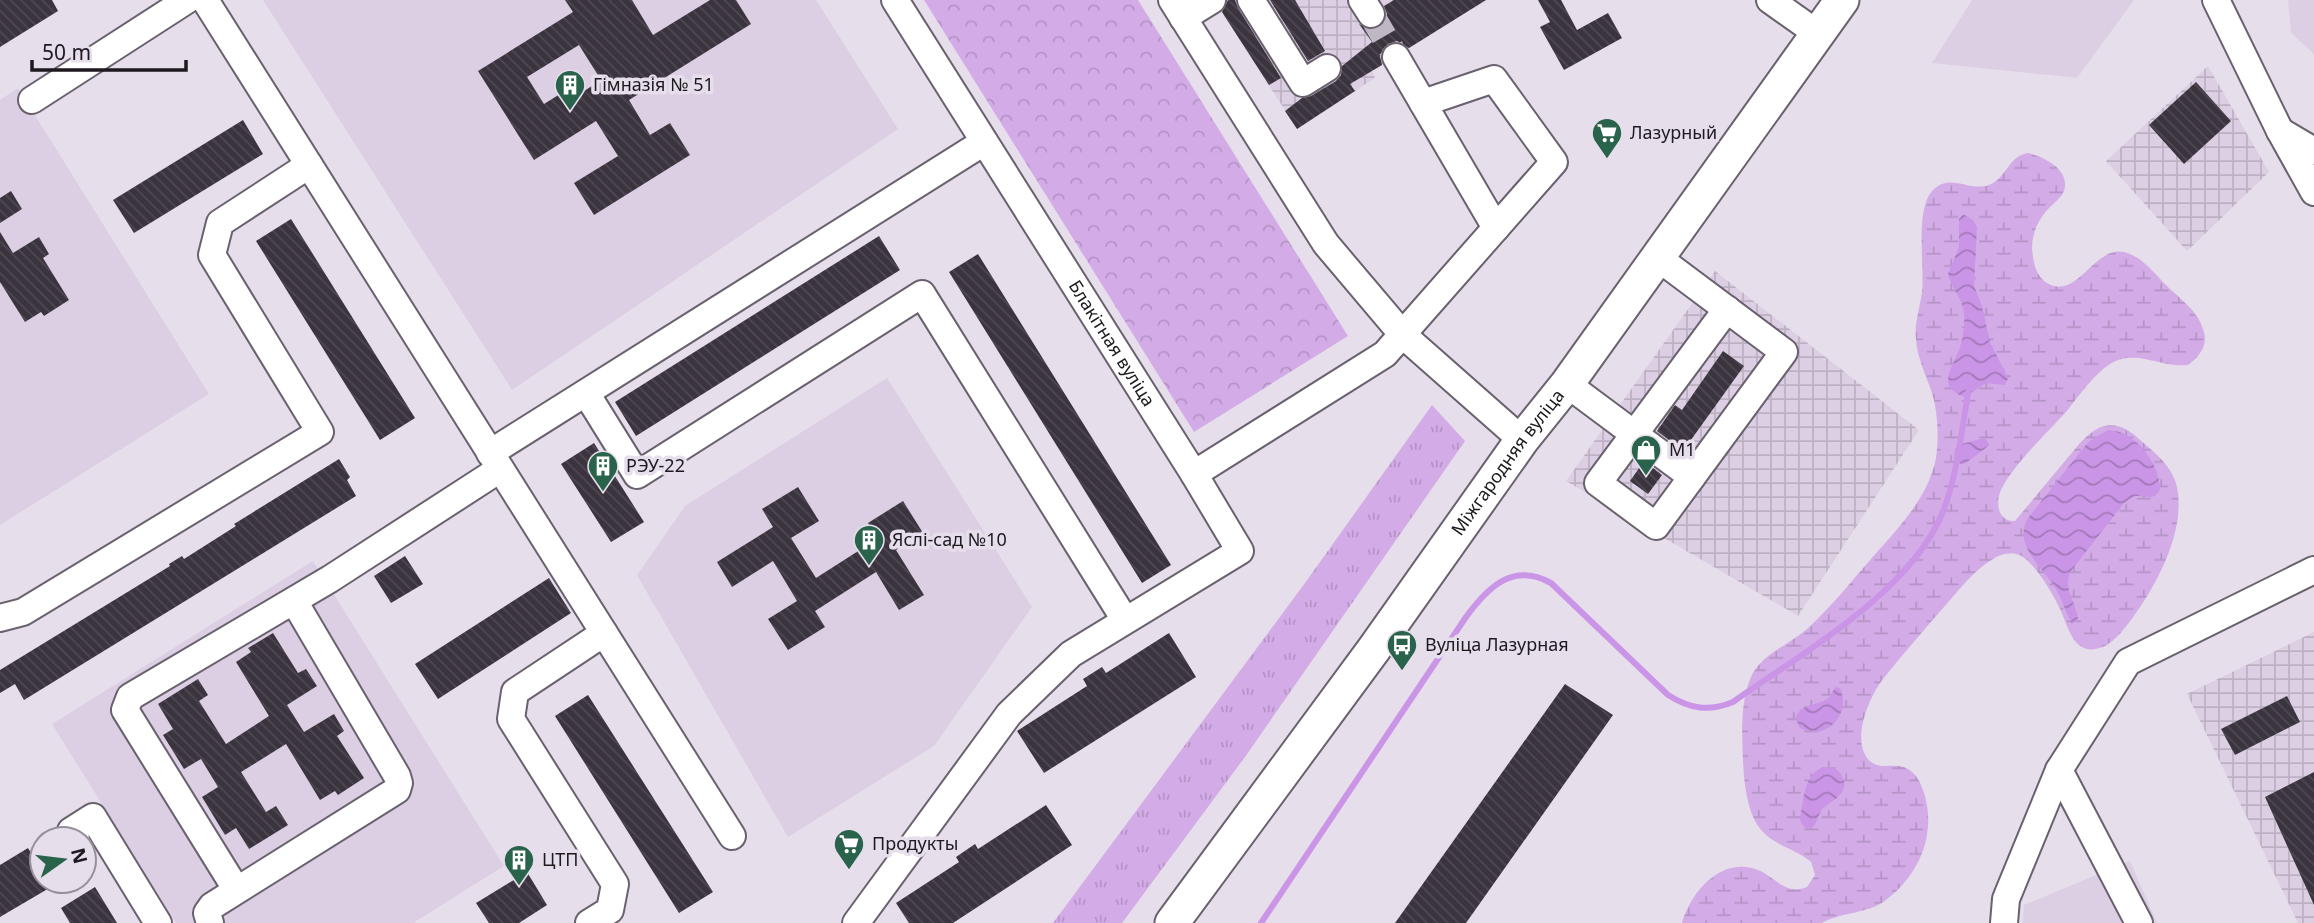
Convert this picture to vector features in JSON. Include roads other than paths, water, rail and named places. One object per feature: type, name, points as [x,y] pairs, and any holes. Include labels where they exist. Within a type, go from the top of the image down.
[{"type":"main road","name":"Міжгародняя вуліца","points":[[1172,923],[1374,649],[1522,440],[1567,384],[1842,0]]},
{"type":"street","points":[[32,100],[187,0]]},
{"type":"street","points":[[205,0],[732,836]]},
{"type":"street","name":"Блакітная вуліца","points":[[895,0],[1240,551],[1125,620]]},
{"type":"street","points":[[1212,0],[1178,9],[1326,244],[1403,335],[1522,440]]},
{"type":"street","points":[[1251,0],[1294,89],[1327,68]]},
{"type":"street","points":[[1770,0],[1818,34]]},
{"type":"street","points":[[2216,0],[2280,131],[2314,192]]},
{"type":"street","points":[[1396,57],[1496,228]]},
{"type":"street","points":[[1194,474],[1385,354],[1554,162],[1494,79],[1423,103]]},
{"type":"street","points":[[2280,131],[2314,150]]},
{"type":"street","points":[[236,889],[125,710],[130,697],[294,601],[495,461],[586,393],[984,142]]},
{"type":"street","points":[[0,618],[23,612],[320,432],[212,255],[220,223],[309,165]]},
{"type":"street","points":[[1657,257],[1727,309],[1784,352],[1656,526],[1598,483],[1727,309]]},
{"type":"street","points":[[586,393],[638,475],[922,294],[1125,620],[1071,654],[1009,714],[856,923]]},
{"type":"street","points":[[1567,384],[1692,477]]},
{"type":"street","points":[[2004,923],[2006,899],[2059,771],[2128,662],[2314,570]]},
{"type":"street","points":[[210,923],[207,913],[212,906],[397,790],[399,783],[294,601]]},
{"type":"street","points":[[589,923],[610,910],[615,884],[511,719],[515,692],[604,633]]},
{"type":"street","points":[[2059,771],[2139,923]]},
{"type":"street","points":[[80,825],[93,817],[93,825]]},
{"type":"street","points":[[98,848],[158,923]]},
{"type":"water","points":[[1963,214],[1973,220],[1977,227],[1974,286],[1982,306],[1990,342],[2008,378],[2005,385],[1986,383],[1965,397],[1950,388],[1948,382],[1964,327],[1963,308],[1948,274],[1959,247],[1959,219]]},
{"type":"water","points":[[2108,430],[2127,436],[2144,450],[2156,469],[2160,489],[2152,497],[2135,496],[2124,503],[2071,571],[2068,584],[2078,619],[2072,624],[2056,589],[2026,546],[2024,528],[2028,518],[2084,447]]},
{"type":"water","points":[[1985,438],[1989,444],[1985,449],[1965,464],[1956,463],[1954,454],[1957,445]]},
{"type":"water","points":[[1835,687],[1840,688],[1843,698],[1839,716],[1834,723],[1819,731],[1800,728],[1795,718],[1800,710],[1825,700]]},
{"type":"water","points":[[1823,767],[1839,771],[1844,789],[1824,807],[1814,826],[1807,829],[1800,818],[1806,789],[1812,776]]},
{"type":"waterway","points":[[1261,923],[1466,617],[1493,588],[1503,581],[1525,575],[1551,583],[1668,695],[1700,708],[1733,702],[1851,620],[1905,570],[1926,543],[1942,514],[1952,484],[1969,389]]},
{"type":"tunnel","points":[[1371,14],[1396,57]]},
{"type":"place","name":"Гімназія № 51","points":[[570,112]]},
{"type":"place","name":"Лазурный","points":[[1607,160]]},
{"type":"place","name":"М1","points":[[1646,477]]},
{"type":"place","name":"РЭУ-22","points":[[603,493]]},
{"type":"place","name":"Яслі-сад №10","points":[[869,567]]},
{"type":"place","name":"Вуліца Лазурная","points":[[1402,672]]},
{"type":"place","name":"Продукты","points":[[849,871]]},
{"type":"place","name":"ЦТП","points":[[519,887]]}]
